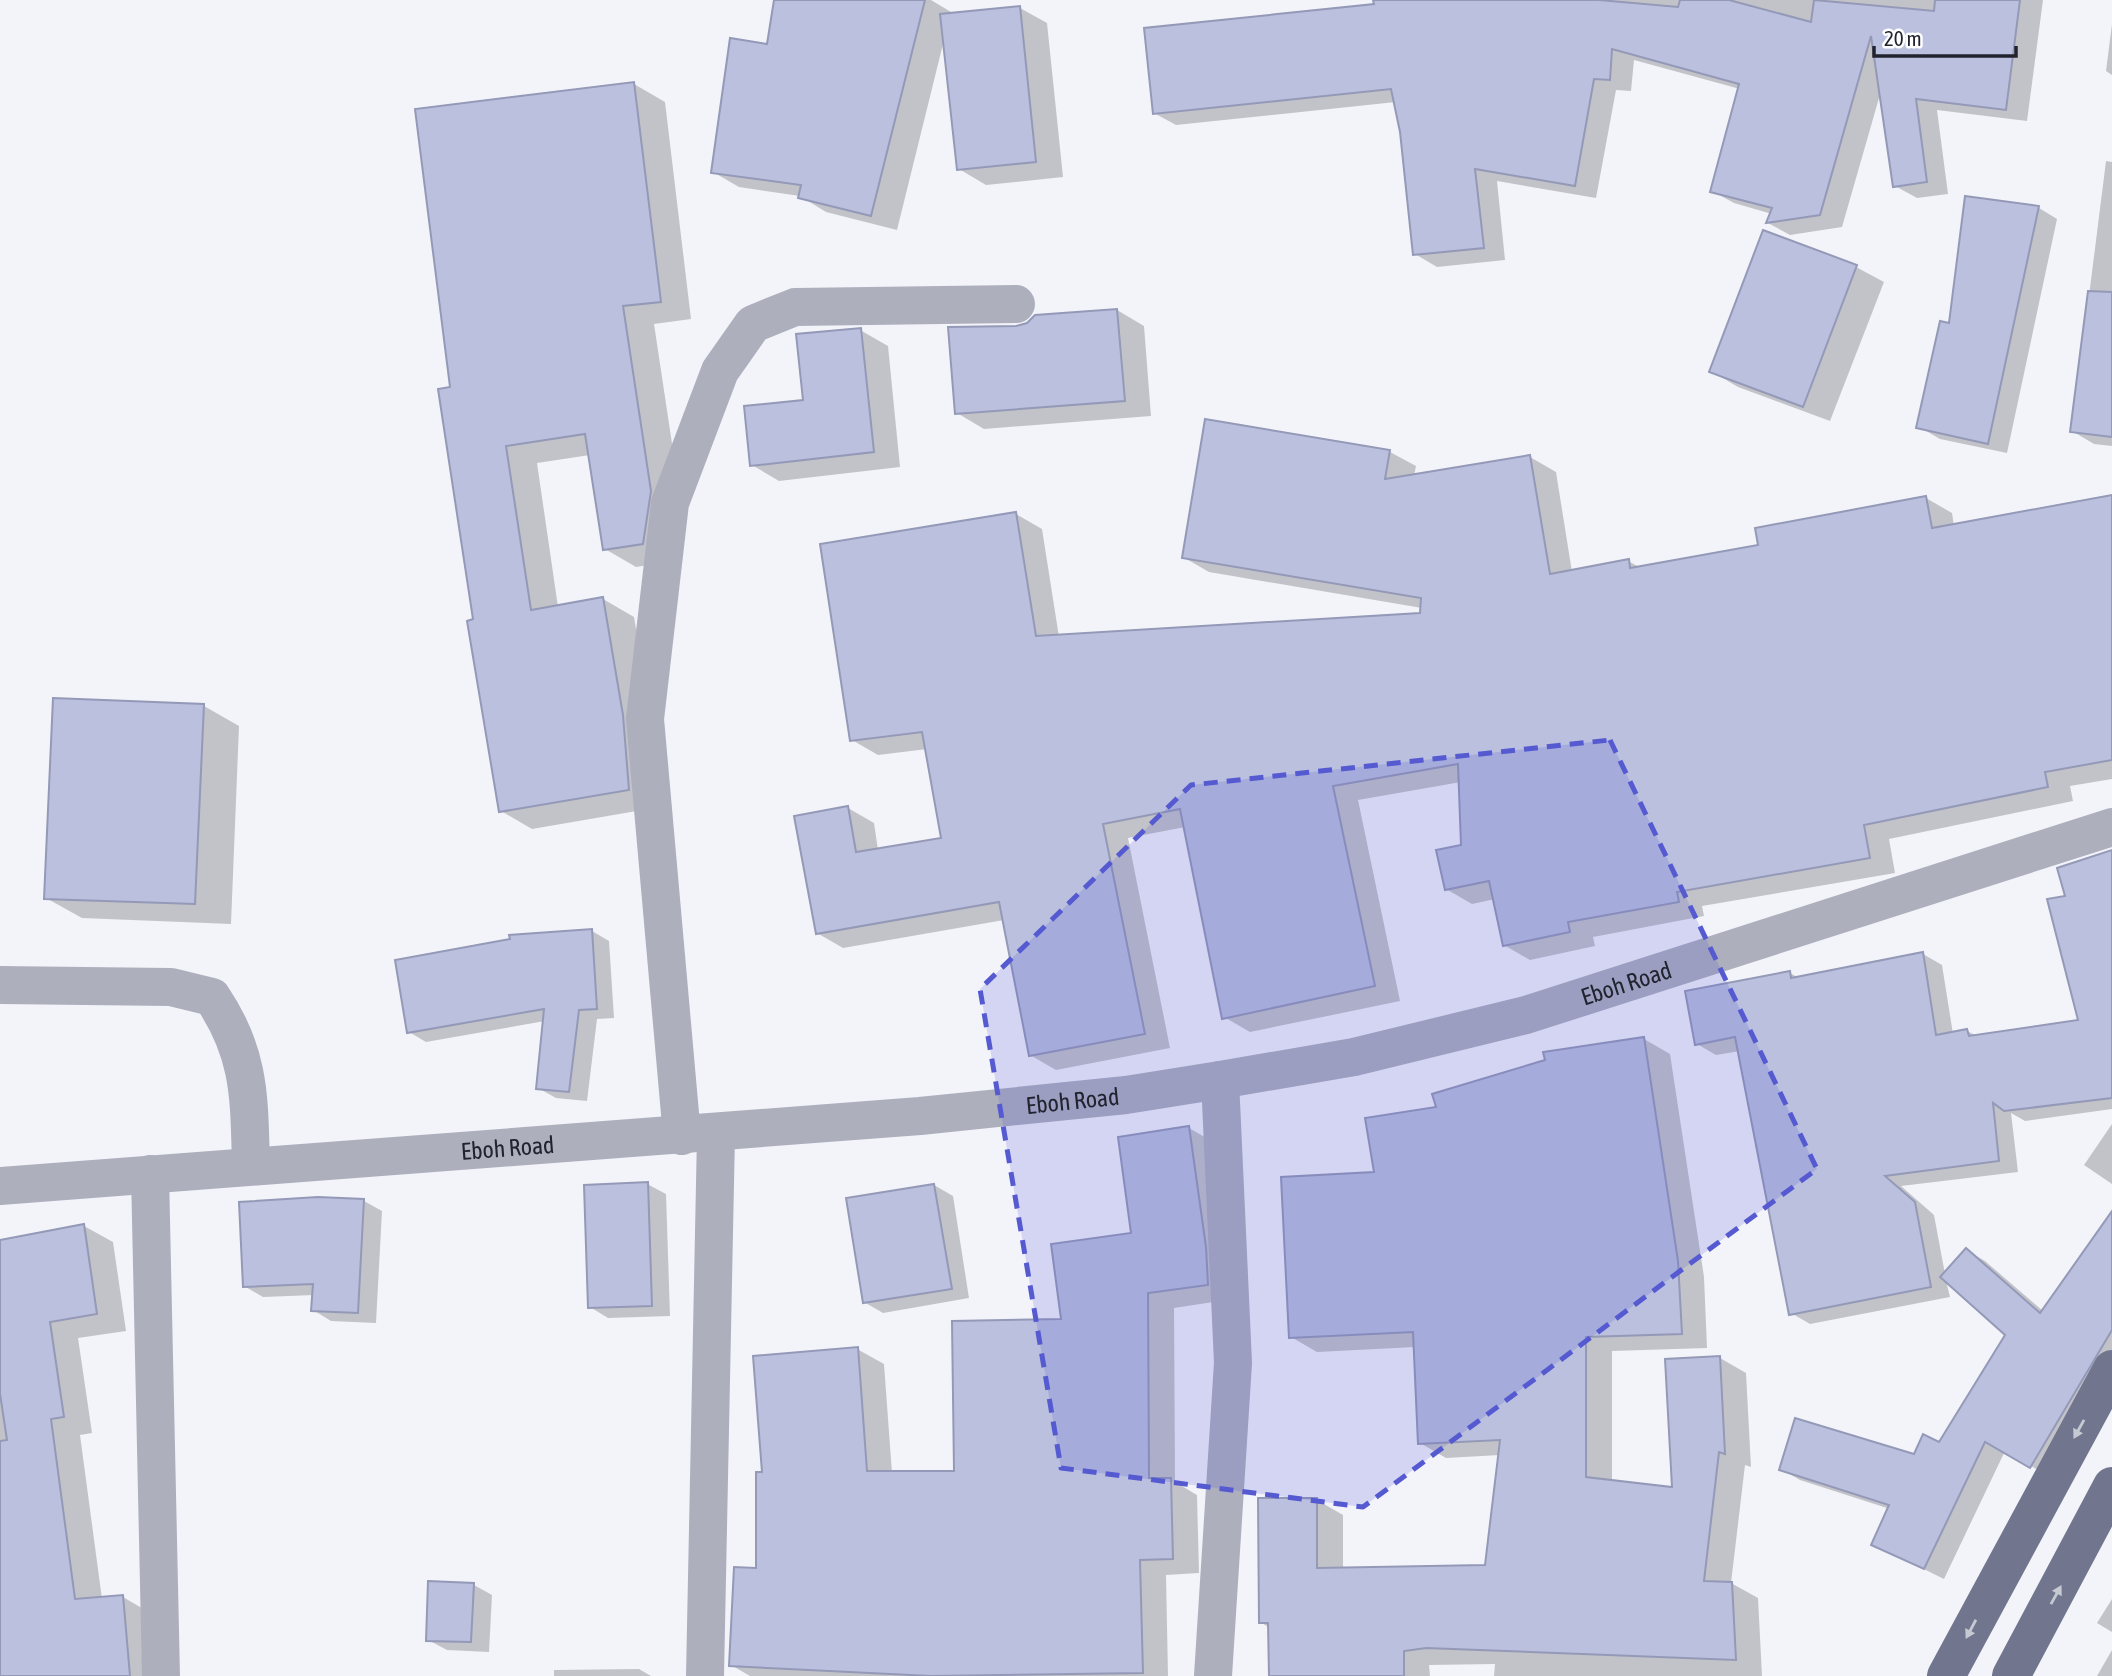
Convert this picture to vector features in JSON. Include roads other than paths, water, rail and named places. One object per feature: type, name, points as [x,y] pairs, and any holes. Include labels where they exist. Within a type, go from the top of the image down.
[{"type":"main road","points":[[1946,1676],[2112,1369]]},
{"type":"main road","points":[[2011,1676],[2112,1486]]},
{"type":"street","points":[[705,1676],[699,1135],[645,719],[670,503],[720,371],[753,324],[795,307],[1016,304]]},
{"type":"street","name":"Eboh Road","points":[[0,1186],[699,1135],[1126,1095],[1220,1080],[1354,1057],[1526,1014],[2112,827]]},
{"type":"street","points":[[0,985],[171,987],[212,997],[231,1026],[248,1080],[251,1166]]},
{"type":"street","points":[[1213,1676],[1233,1363],[1220,1080]]},
{"type":"street","points":[[150,1174],[161,1676]]}]
